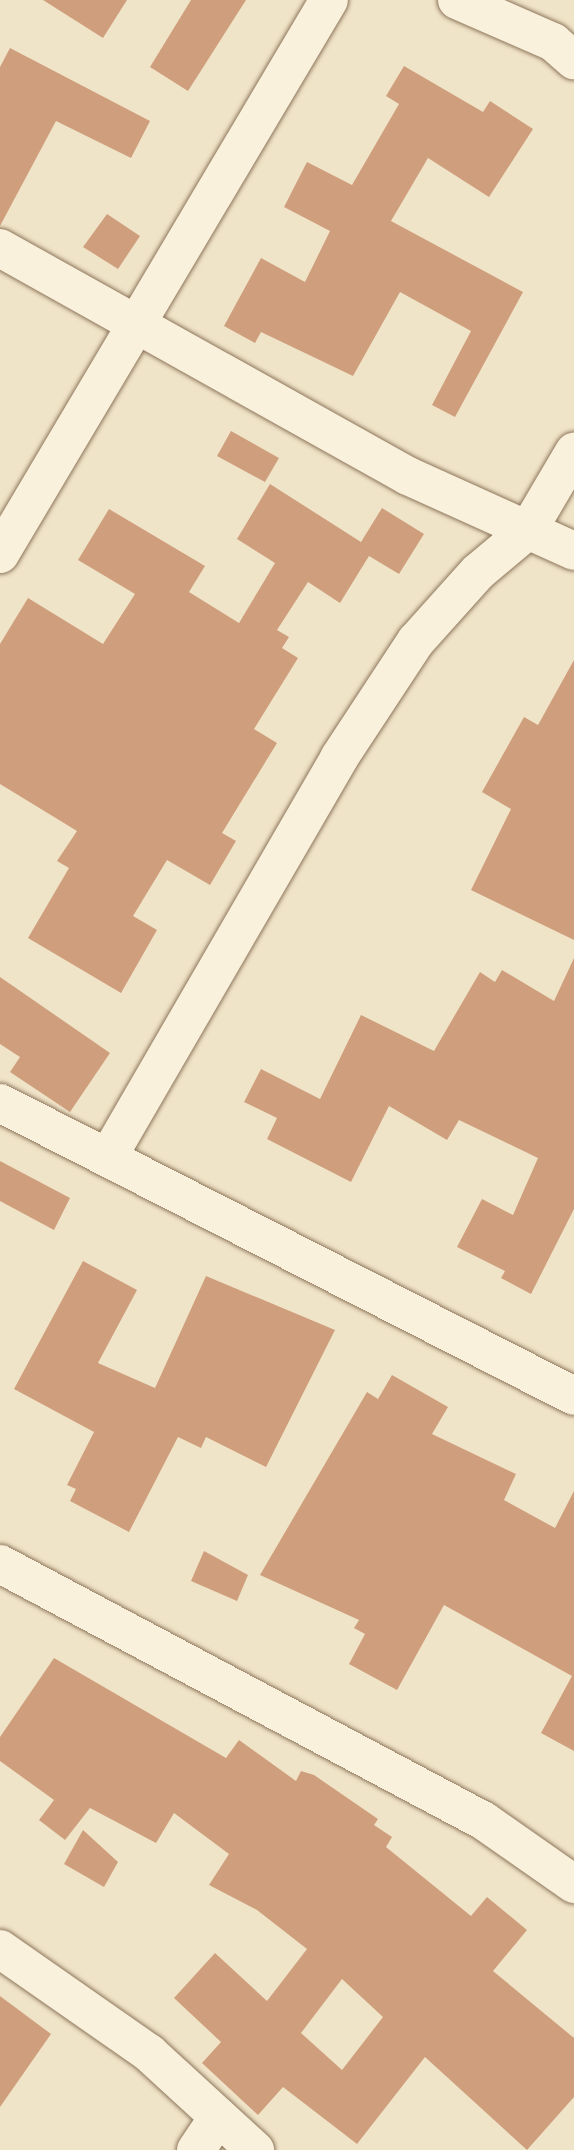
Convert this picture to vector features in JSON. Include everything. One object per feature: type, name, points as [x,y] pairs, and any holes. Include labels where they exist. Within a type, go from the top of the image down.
[{"type":"street","points":[[0,554],[329,0]]},
{"type":"street","points":[[457,0],[553,42],[574,61]]},
{"type":"street","points":[[0,248],[408,477],[574,551]]},
{"type":"street","points":[[108,1157],[339,758],[416,641],[478,572],[528,530],[574,452]]},
{"type":"street","points":[[0,1103],[571,1387]]},
{"type":"street","points":[[0,1564],[484,1821],[574,1884]]},
{"type":"street","points":[[0,1948],[149,2053],[254,2150]]},
{"type":"street","points":[[197,2150],[218,2118]]},
{"type":"building","points":[[43,0],[127,0],[103,38]]},
{"type":"building","points":[[191,0],[246,0],[188,91],[150,67]]},
{"type":"building","points":[[10,48],[150,121],[131,158],[56,121],[0,226],[0,67]]},
{"type":"building","points":[[404,66],[483,112],[490,101],[533,129],[489,197],[428,158],[391,221],[523,292],[455,417],[432,405],[471,331],[400,292],[353,376],[261,332],[255,343],[224,326],[261,258],[305,282],[330,231],[284,207],[307,162],[352,185],[399,104],[386,96]]},
{"type":"building","points":[[107,214],[140,236],[118,269],[83,247]]},
{"type":"building","points":[[231,431],[279,458],[265,482],[217,456]]},
{"type":"building","points":[[270,484],[361,542],[382,508],[424,534],[399,574],[369,556],[340,603],[308,582],[277,630],[289,637],[282,648],[298,658],[254,729],[277,743],[222,833],[236,841],[210,885],[167,860],[133,916],[157,930],[121,993],[28,938],[69,868],[57,861],[77,831],[0,784],[0,644],[28,598],[103,644],[135,594],[78,560],[109,509],[205,566],[189,592],[239,623],[275,563],[237,539]]},
{"type":"building","points":[[574,660],[574,940],[471,890],[511,809],[482,792],[524,717],[538,725]]},
{"type":"building","points":[[574,958],[574,1209],[531,1294],[501,1278],[505,1271],[457,1247],[482,1199],[513,1215],[538,1158],[459,1120],[447,1140],[389,1106],[351,1182],[267,1139],[277,1118],[244,1102],[261,1069],[320,1099],[361,1015],[434,1051],[480,972],[495,982],[502,970],[554,1001]]},
{"type":"building","points":[[0,977],[110,1053],[70,1112],[10,1072],[20,1057],[0,1044]]},
{"type":"building","points":[[0,1161],[70,1198],[54,1230],[0,1201]]},
{"type":"building","points":[[83,1261],[137,1290],[98,1363],[155,1388],[206,1276],[335,1330],[266,1467],[206,1437],[201,1448],[178,1437],[129,1532],[70,1501],[76,1489],[67,1485],[94,1432],[14,1389]]},
{"type":"building","points":[[392,1375],[448,1407],[432,1434],[516,1474],[504,1500],[555,1528],[574,1491],[574,1751],[541,1733],[572,1676],[444,1605],[397,1690],[349,1664],[365,1634],[354,1628],[359,1620],[260,1575],[367,1392],[378,1399]]},
{"type":"building","points":[[204,1551],[248,1575],[237,1601],[191,1581]]},
{"type":"building","points":[[54,1658],[226,1758],[239,1740],[296,1781],[301,1771],[314,1775],[378,1819],[374,1825],[392,1837],[386,1847],[471,1916],[487,1897],[527,1930],[493,1971],[574,2038],[574,2097],[527,2150],[425,2057],[357,2144],[283,2087],[258,2115],[202,2063],[221,2042],[174,1998],[215,1953],[267,2001],[307,1949],[257,1910],[209,1885],[229,1854],[174,1813],[156,1843],[90,1808],[65,1840],[39,1820],[54,1800],[0,1761],[0,1737]],"holes":[[[342,1979],[383,2017],[342,2070],[301,2033]]]},
{"type":"building","points":[[83,1830],[118,1862],[104,1887],[64,1864]]},
{"type":"building","points":[[0,1996],[51,2034],[0,2107]]}]
